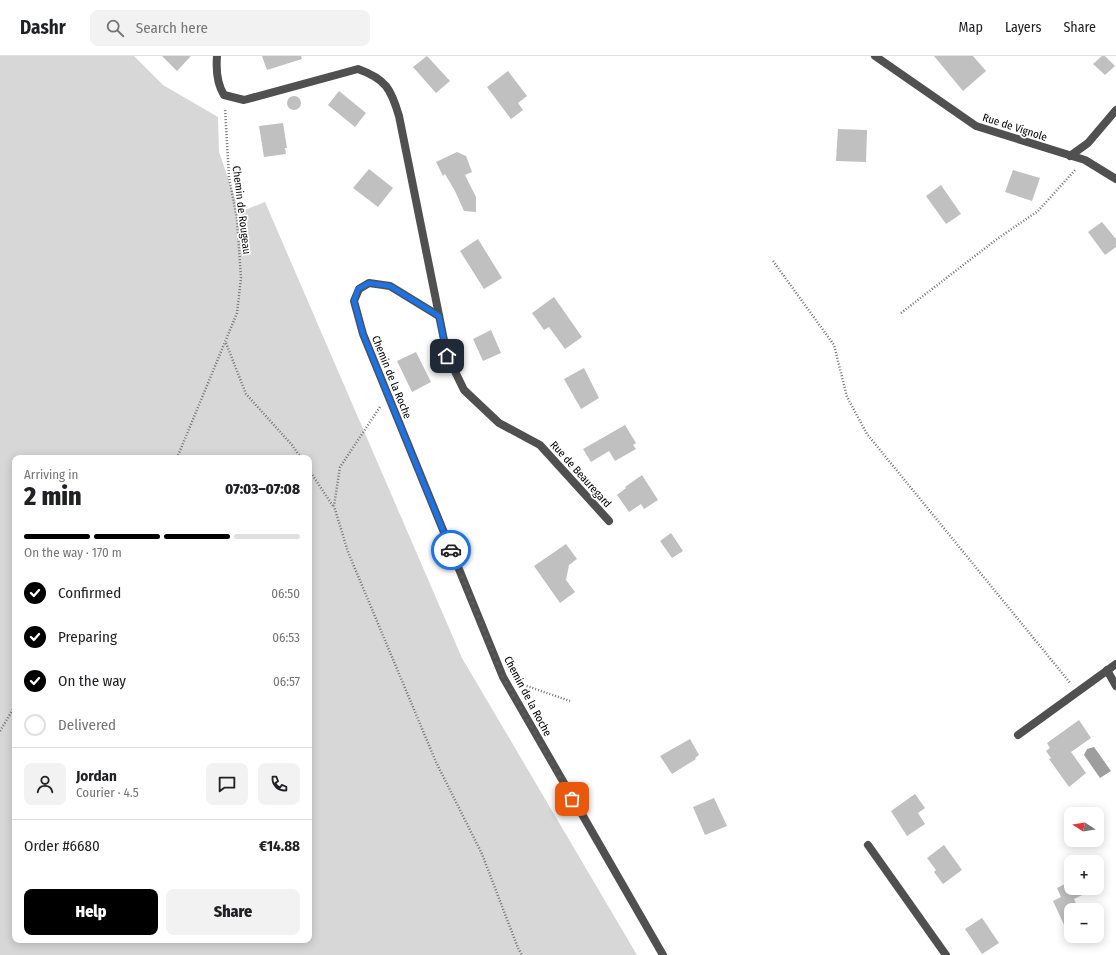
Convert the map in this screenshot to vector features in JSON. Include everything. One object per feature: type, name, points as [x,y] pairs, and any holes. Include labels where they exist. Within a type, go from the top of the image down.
[{"type":"street","points":[[217,56],[216,64],[220,88],[224,95],[244,100],[358,69],[375,75],[392,93],[400,116],[439,316]]},
{"type":"street","name":"Rue de Vignole","points":[[875,56],[976,126],[1084,160],[1116,179]]},
{"type":"street","points":[[1070,156],[1088,143],[1116,110]]},
{"type":"street","name":"Chemin de la Roche","points":[[439,316],[390,286],[369,283],[358,289],[354,301],[357,315],[388,395],[503,677],[663,955]]},
{"type":"street","name":"Rue de Beauregard","points":[[439,316],[447,356],[464,390],[499,423],[540,445],[609,521]]},
{"type":"street","points":[[1018,735],[1116,664]]},
{"type":"street","points":[[1107,670],[1116,686]]},
{"type":"street","points":[[868,845],[946,955]]},
{"type":"path","name":"Chemin de Rougeau","points":[[179,455],[237,313],[241,278],[237,219],[229,177],[224,95]]},
{"type":"path","points":[[901,314],[997,239],[1038,211],[1084,160]]},
{"type":"path","points":[[773,261],[834,345],[847,397],[867,434],[1077,692]]},
{"type":"path","points":[[226,342],[246,394],[292,445],[299,455]]},
{"type":"path","points":[[334,506],[340,468],[388,395]]},
{"type":"path","points":[[312,474],[334,506],[348,552],[436,762],[482,854],[522,955]]},
{"type":"path","points":[[503,677],[570,701]]},
{"type":"path","points":[[0,731],[12,711]]},
{"type":"shaded area","points":[[0,56],[134,56],[163,85],[218,117],[219,152],[240,212],[265,202],[462,658],[637,955],[0,955]]},
{"type":"shaded area","points":[[1094,747],[1111,771],[1100,778],[1084,755],[1087,749]]},
{"type":"building","points":[[162,56],[191,56],[177,71]]},
{"type":"building","points":[[262,56],[301,56],[302,59],[267,70]]},
{"type":"building","points":[[427,56],[450,81],[436,93],[413,67]]},
{"type":"building","points":[[934,56],[973,56],[986,71],[963,91]]},
{"type":"building","points":[[1102,56],[1105,56],[1115,66],[1105,75],[1093,64]]},
{"type":"building","points":[[508,71],[527,96],[518,103],[523,110],[511,119],[487,87]]},
{"type":"building","points":[[339,91],[366,113],[355,127],[328,105]]},
{"type":"building","points":[[294,96],[299,98],[301,103],[299,108],[294,110],[289,108],[287,103],[289,98]]},
{"type":"building","points":[[283,123],[287,148],[285,148],[286,154],[264,157],[259,126]]},
{"type":"building","points":[[838,129],[867,130],[866,162],[836,161]]},
{"type":"building","points":[[457,152],[466,156],[472,172],[465,175],[476,197],[476,212],[464,211],[455,191],[445,174],[443,176],[436,162]]},
{"type":"building","points":[[369,169],[393,188],[378,207],[353,188]]},
{"type":"building","points":[[1013,170],[1040,178],[1032,201],[1005,192]]},
{"type":"building","points":[[941,185],[961,214],[946,224],[926,196]]},
{"type":"building","points":[[1102,222],[1116,239],[1116,247],[1105,255],[1088,232]]},
{"type":"building","points":[[478,239],[502,278],[484,289],[460,251]]},
{"type":"building","points":[[554,297],[582,337],[565,349],[549,327],[544,330],[532,313]]},
{"type":"building","points":[[491,330],[501,353],[483,361],[473,339]]},
{"type":"building","points":[[416,352],[431,382],[412,392],[397,361]]},
{"type":"building","points":[[584,368],[599,398],[581,409],[564,379]]},
{"type":"building","points":[[625,425],[636,443],[633,445],[636,449],[615,461],[609,451],[591,462],[583,449]]},
{"type":"building","points":[[642,475],[658,500],[644,509],[641,504],[629,512],[617,495],[626,488],[625,487]]},
{"type":"building","points":[[671,533],[683,551],[672,558],[660,541]]},
{"type":"building","points":[[566,544],[577,559],[569,565],[566,580],[575,592],[560,603],[534,566]]},
{"type":"building","points":[[1079,720],[1091,738],[1071,752],[1086,773],[1069,787],[1049,759],[1051,758],[1046,751],[1050,748],[1047,743]]},
{"type":"building","points":[[690,739],[699,755],[695,758],[696,759],[672,774],[660,756]]},
{"type":"building","points":[[915,794],[925,808],[918,813],[925,824],[907,836],[891,811]]},
{"type":"building","points":[[714,798],[727,826],[705,835],[693,807]]},
{"type":"building","points":[[944,845],[962,870],[943,884],[934,872],[936,870],[927,858]]},
{"type":"building","points":[[1064,884],[1064,895],[1082,895],[1074,899],[1076,903],[1064,903],[1064,925],[1053,901],[1061,897],[1057,888]]},
{"type":"building","points":[[982,918],[999,943],[982,954],[965,929]]},
{"type":"way so far","points":[[451,550],[503,677],[572,799]]},
{"type":"route","points":[[447,356],[439,316],[390,286],[369,283],[358,289],[354,301],[363,334],[451,550]]}]
